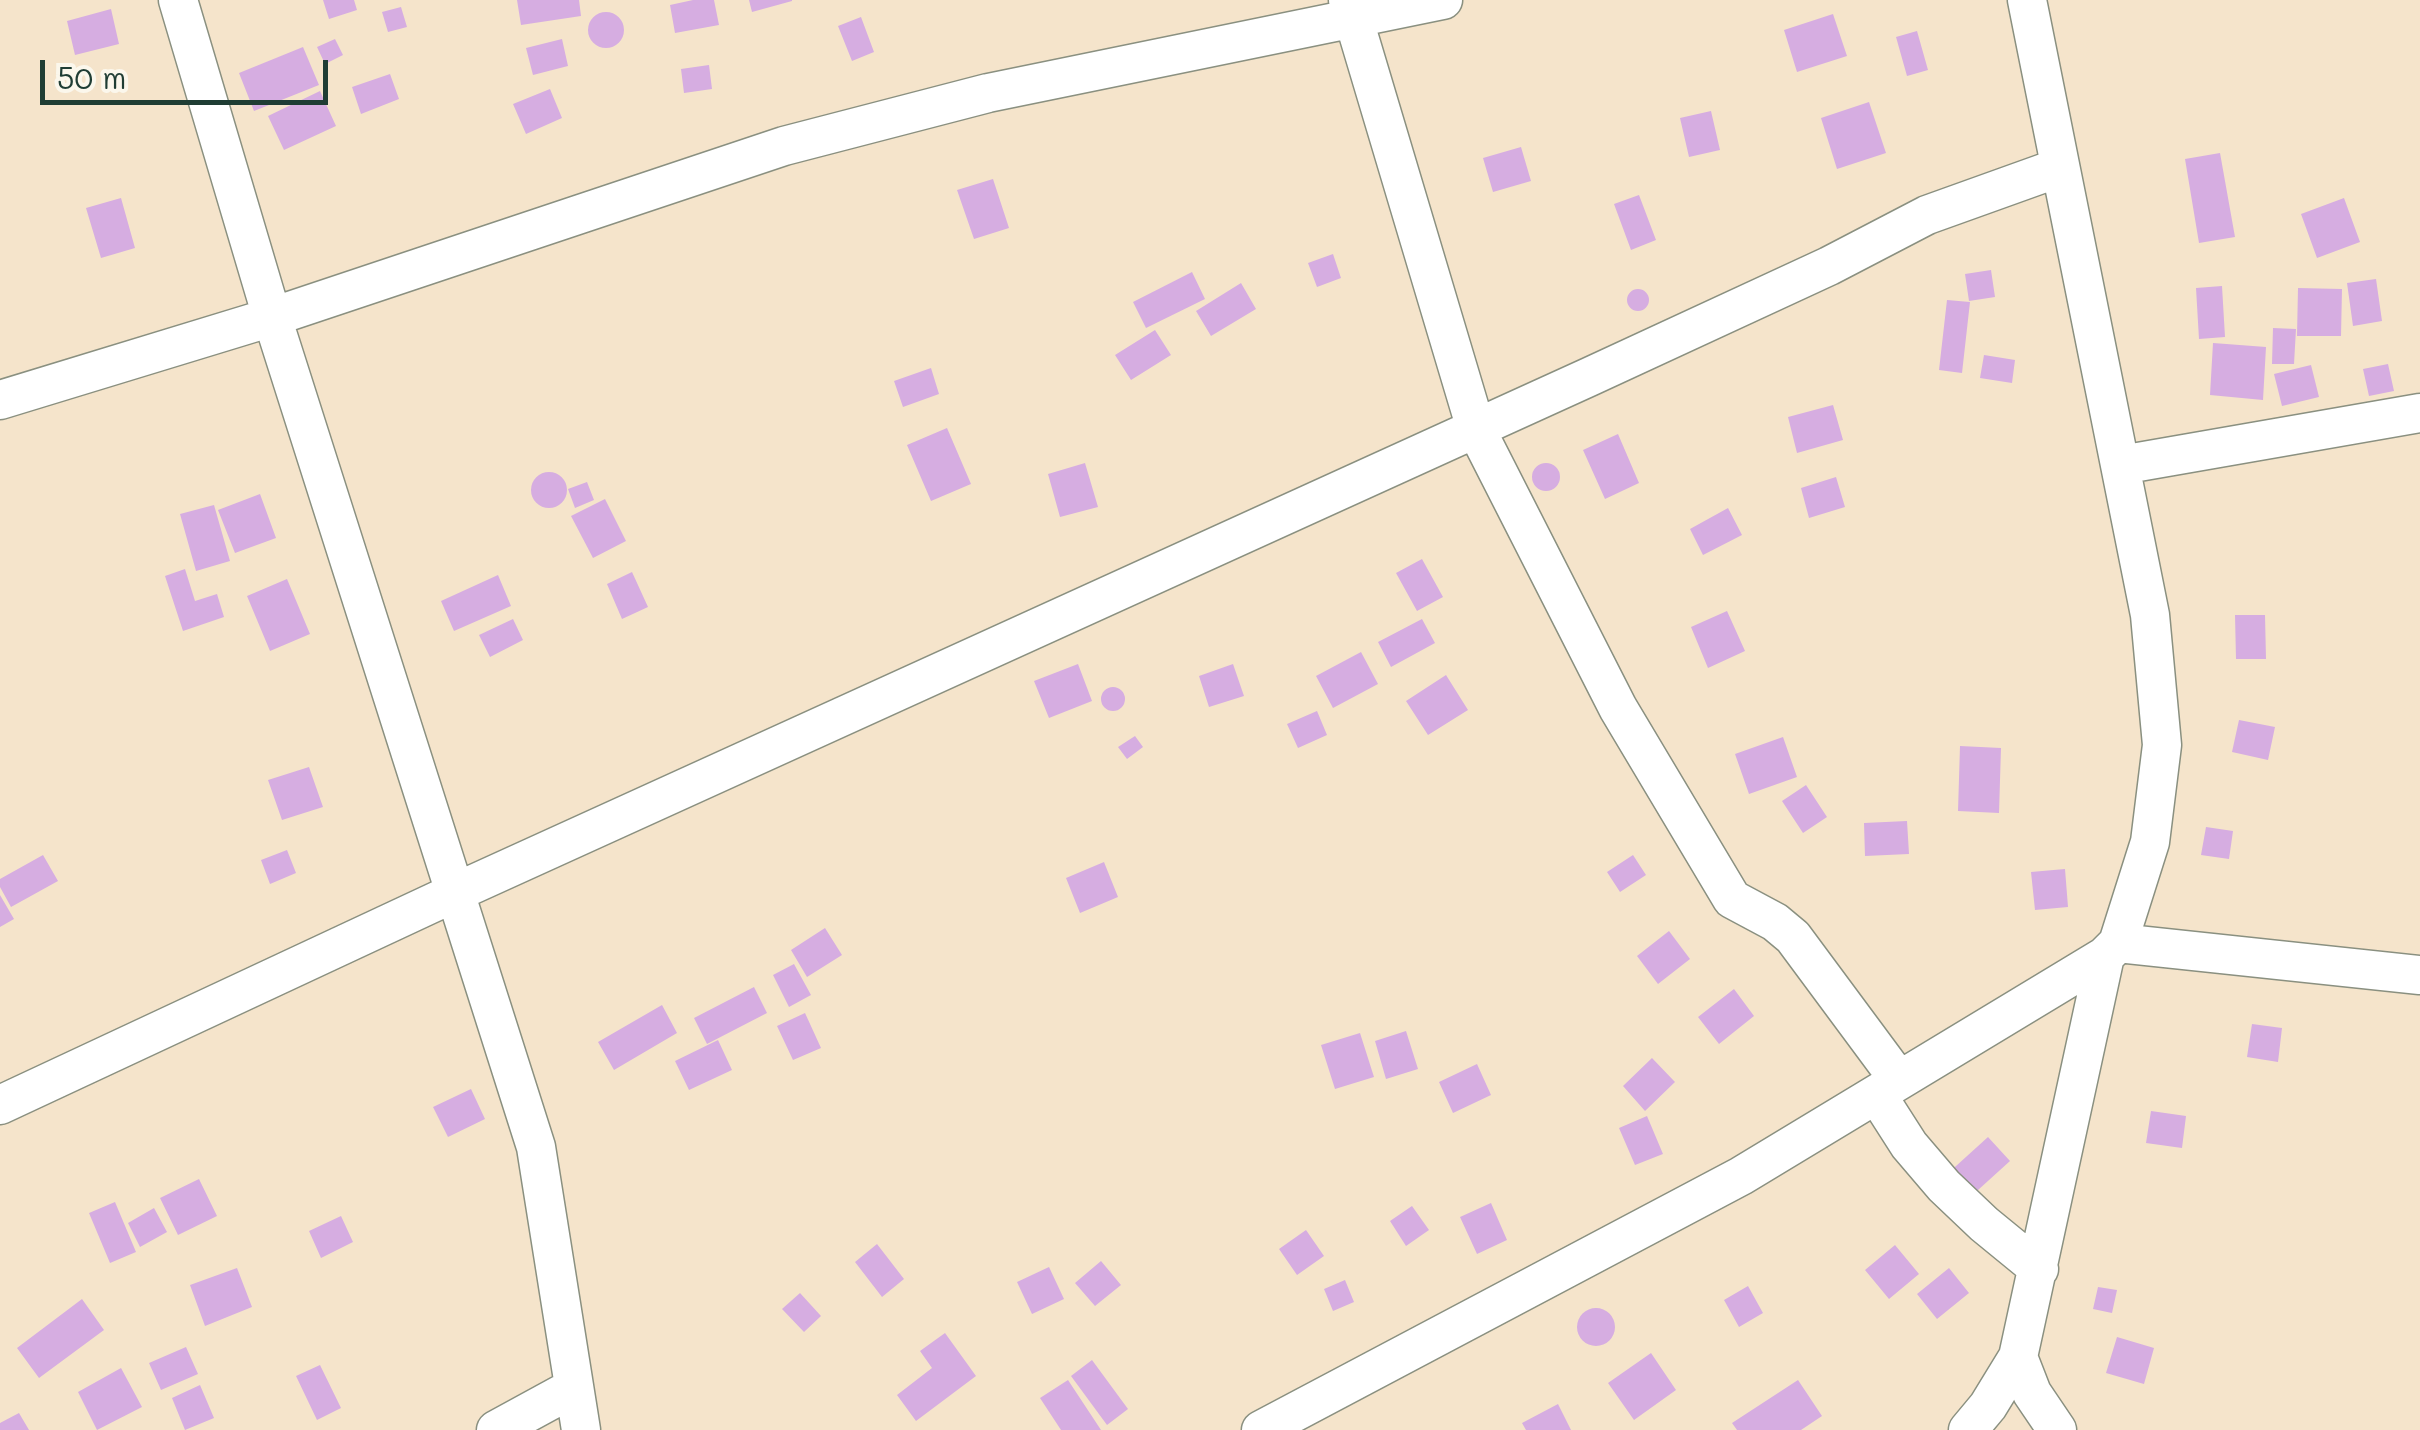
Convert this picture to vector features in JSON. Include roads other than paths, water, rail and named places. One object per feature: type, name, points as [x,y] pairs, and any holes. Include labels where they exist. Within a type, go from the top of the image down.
[{"type":"street","points":[[178,0],[272,316],[536,1147],[580,1430]]},
{"type":"street","points":[[0,400],[272,316],[784,146],[988,93],[1350,9],[1443,0]]},
{"type":"street","points":[[1968,1430],[2018,1358],[2040,1269],[2071,1104],[2111,949],[2150,842],[2162,745],[2150,615],[2026,0]]},
{"type":"street","points":[[1350,9],[1476,429],[1618,708],[1732,899],[1775,922],[1793,937],[1888,1088],[1909,1145],[1984,1224],[2040,1269]]},
{"type":"street","points":[[0,1105],[454,893],[1829,266],[1927,215],[2058,168]]},
{"type":"street","points":[[2121,465],[2420,413]]},
{"type":"street","points":[[1261,1430],[1742,1176],[2111,949],[2420,975]]},
{"type":"street","points":[[2018,1358],[2032,1393],[2058,1430]]},
{"type":"street","points":[[496,1430],[573,1388]]}]
